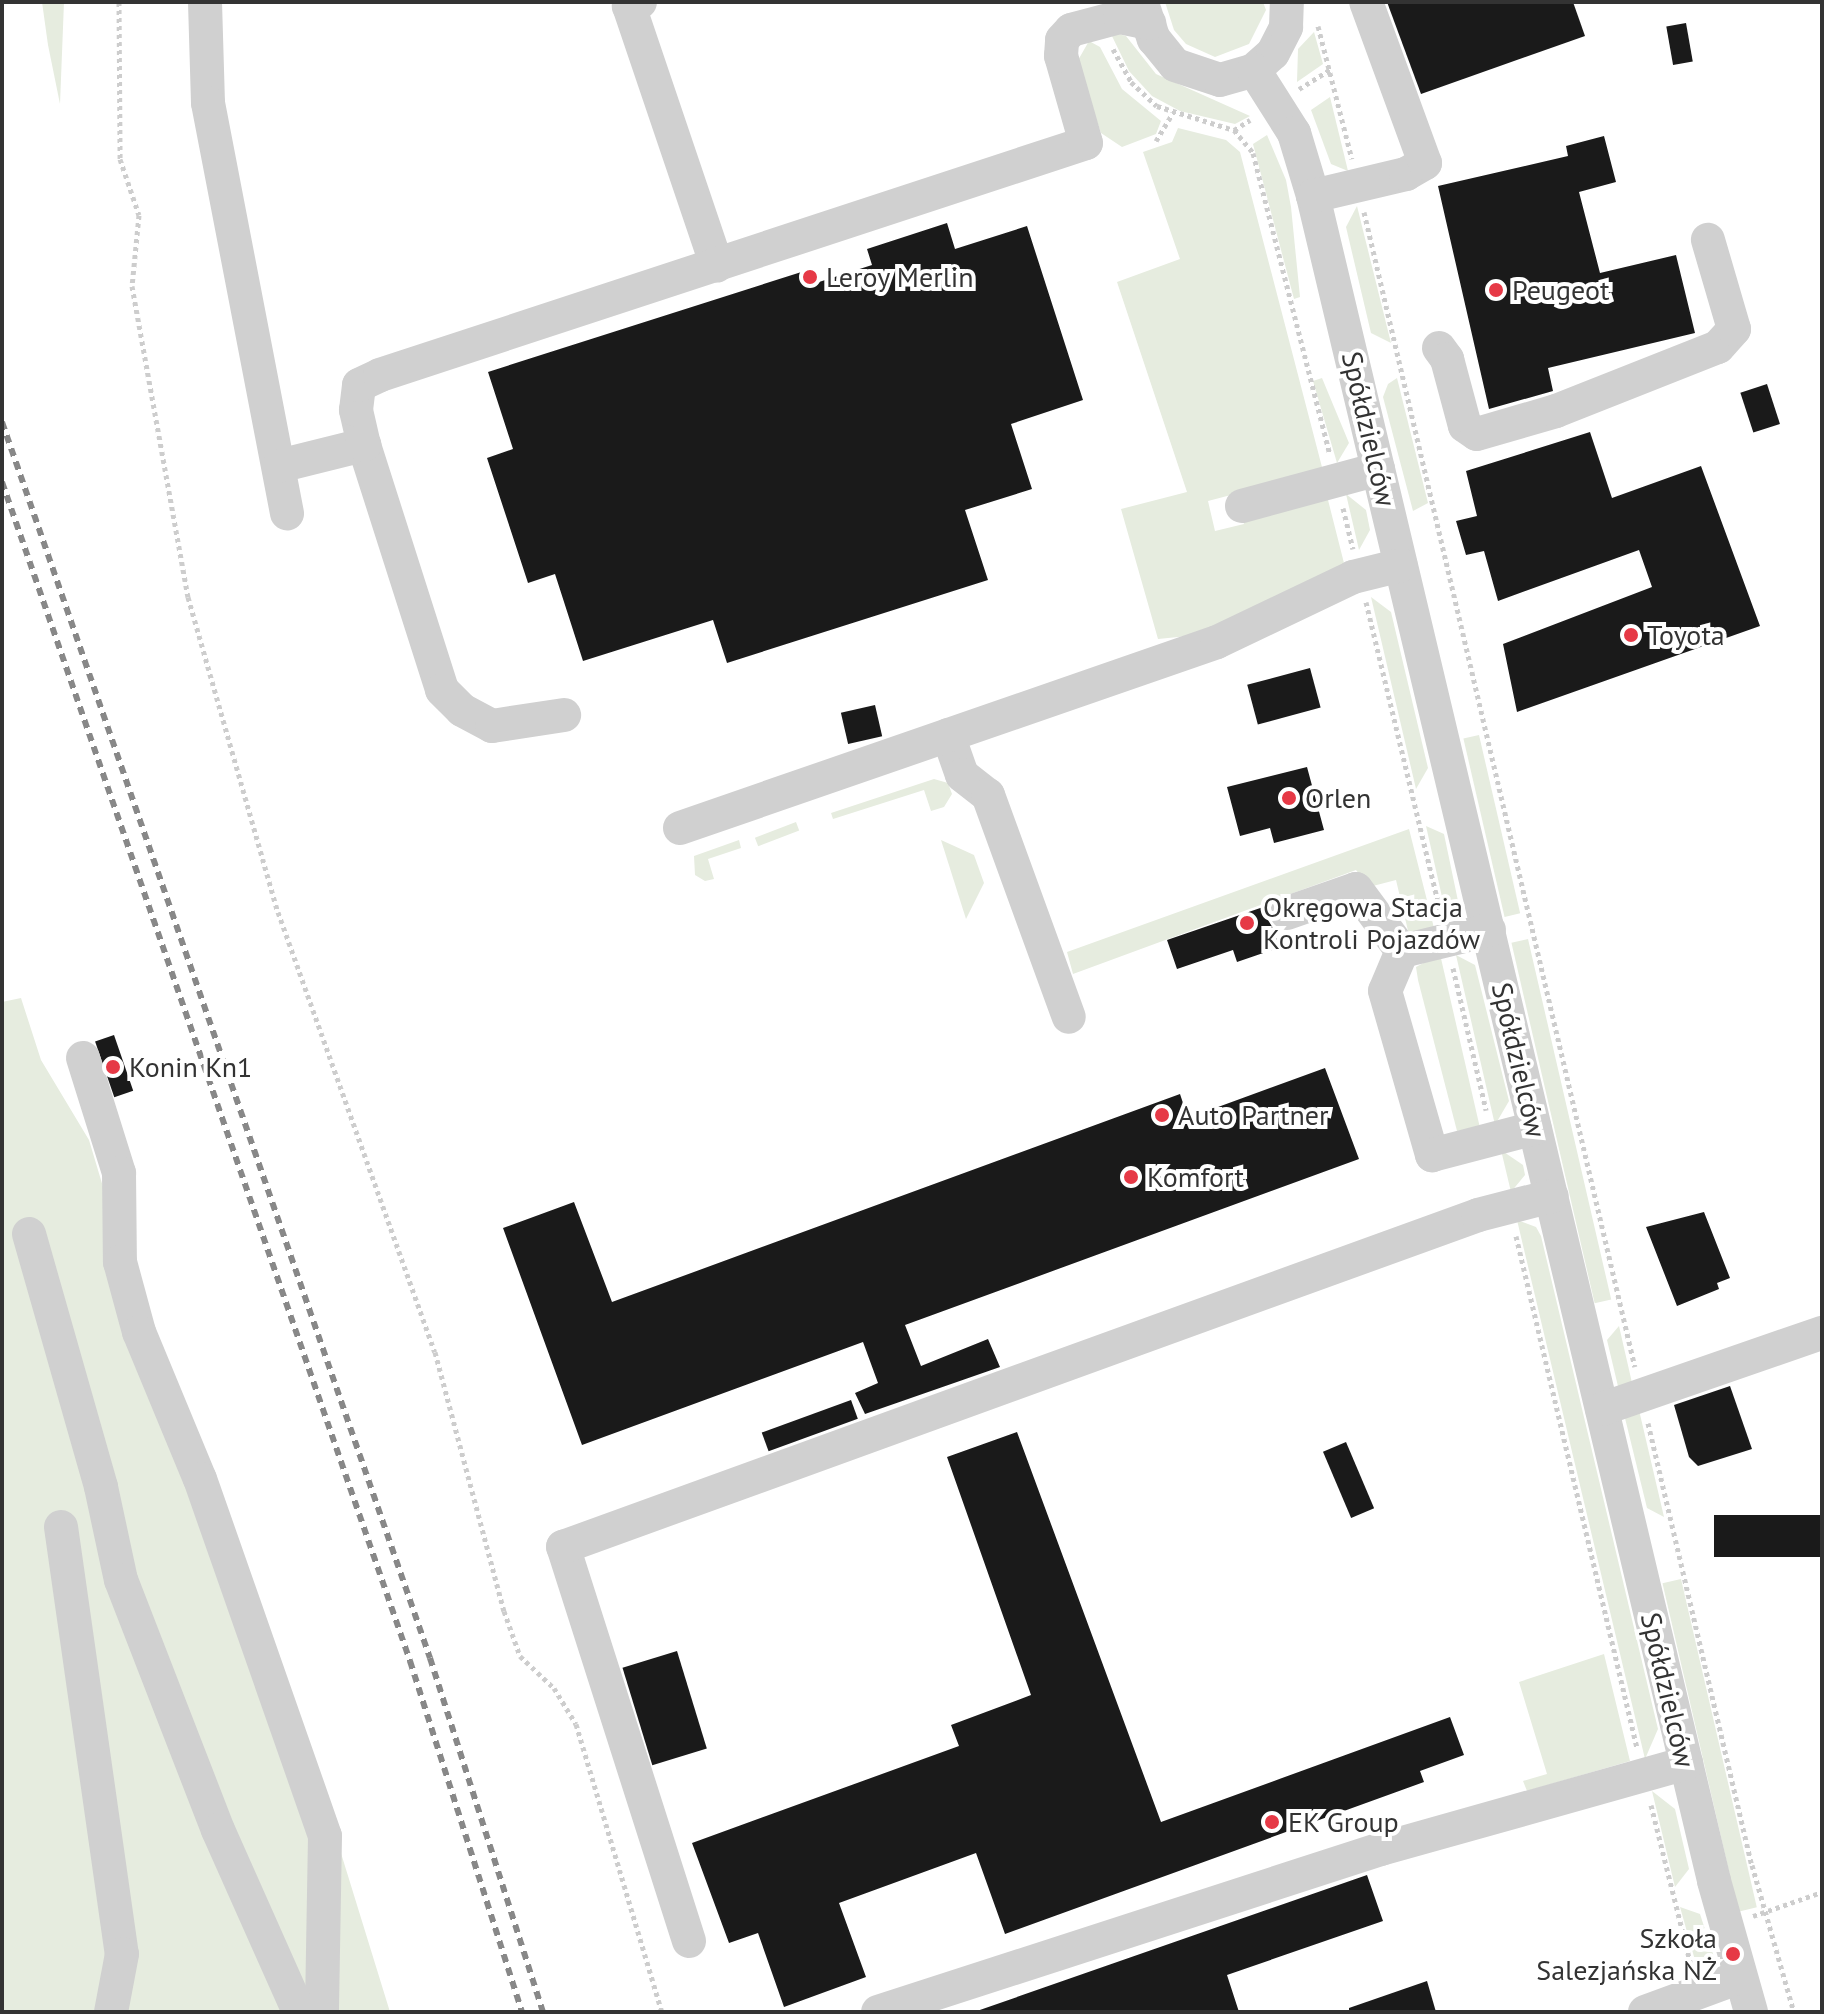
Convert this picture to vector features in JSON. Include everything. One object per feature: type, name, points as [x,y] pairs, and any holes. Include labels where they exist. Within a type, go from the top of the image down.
[{"type":"street","points":[[205,2],[208,103],[287,513]]},
{"type":"street","points":[[640,2],[629,6],[717,266]]},
{"type":"street","points":[[1313,196],[1406,174],[1425,163],[1366,2]]},
{"type":"street","points":[[564,715],[492,726],[462,710],[442,690],[364,445],[356,410],[359,385],[1086,143],[1061,56],[1062,40],[1071,30],[1146,13],[1163,53],[1189,74],[1220,80],[1254,70],[1273,53],[1301,9]]},
{"type":"street","name":"Spółdzielców","points":[[1254,70],[1294,133],[1313,196],[1686,1763],[1751,2012]]},
{"type":"street","points":[[1439,348],[1447,359],[1465,426],[1477,434],[1556,411],[1718,347],[1734,329],[1708,240]]},
{"type":"street","points":[[279,466],[364,445]]},
{"type":"street","points":[[1242,506],[1378,469]]},
{"type":"street","points":[[680,828],[1217,642],[1353,577],[1401,565]]},
{"type":"street","points":[[948,735],[962,775],[988,795],[1069,1017]]},
{"type":"street","points":[[1287,913],[1356,889],[1402,951]]},
{"type":"street","points":[[1402,951],[1489,930]]},
{"type":"street","points":[[1402,951],[1385,991],[1432,1155],[1535,1128]]},
{"type":"street","points":[[83,1058],[119,1173],[120,1262],[139,1332],[200,1479],[325,1836],[322,2012]]},
{"type":"street","points":[[689,1941],[563,1547],[1478,1215],[1552,1196]]},
{"type":"street","points":[[29,1234],[101,1487],[121,1580],[218,1830],[299,2012]]},
{"type":"street","points":[[1602,1409],[1642,1398],[1822,1333]]},
{"type":"street","points":[[61,1527],[122,1954],[111,2012]]},
{"type":"street","points":[[878,2012],[1381,1849],[1686,1763]]},
{"type":"street","points":[[1645,2012],[1740,1977]]},
{"type":"path","points":[[119,2],[120,159],[139,215],[132,286],[188,597],[278,912],[435,1352],[504,1611],[520,1656],[554,1688],[576,1724],[662,2012]]},
{"type":"path","points":[[1301,9],[1358,185],[1642,1398],[1765,1912],[1794,2010],[1782,2012]]},
{"type":"path","points":[[1156,141],[1173,113]]},
{"type":"path","points":[[1726,1925],[1822,1892]]},
{"type":"shaded area","points":[[42,2],[64,2],[60,104],[48,45]]},
{"type":"shaded area","points":[[1165,2],[1263,2],[1266,10],[1249,44],[1215,57],[1186,44],[1174,30]]},
{"type":"shaded area","points":[[1110,32],[1126,36],[1156,74],[1250,116],[1235,124],[1180,111],[1152,96],[1129,71]]},
{"type":"shaded area","points":[[1314,32],[1323,64],[1297,82],[1298,49]]},
{"type":"shaded area","points":[[1089,41],[1100,47],[1122,89],[1161,121],[1156,134],[1122,147],[1101,133],[1077,62]]},
{"type":"shaded area","points":[[1330,97],[1348,171],[1331,164],[1311,110]]},
{"type":"shaded area","points":[[1178,128],[1226,140],[1240,152],[1323,471],[1208,501],[1215,531],[1244,524],[1242,518],[1327,496],[1345,567],[1198,635],[1158,639],[1121,509],[1187,492],[1117,282],[1180,259],[1143,152],[1172,142]]},
{"type":"shaded area","points":[[1267,135],[1286,180],[1291,207],[1300,297],[1294,299],[1253,144]]},
{"type":"shaded area","points":[[1357,206],[1391,343],[1371,333],[1346,227]]},
{"type":"shaded area","points":[[1322,378],[1349,443],[1337,463],[1313,381]]},
{"type":"shaded area","points":[[1397,378],[1428,503],[1413,511],[1383,397],[1388,384]]},
{"type":"shaded area","points":[[1346,494],[1366,510],[1370,530],[1359,550]]},
{"type":"shaded area","points":[[1371,597],[1391,612],[1428,768],[1416,789]]},
{"type":"shaded area","points":[[1479,735],[1520,913],[1505,917],[1463,739]]},
{"type":"shaded area","points":[[934,779],[948,783],[952,794],[944,807],[931,811],[924,790],[833,819],[831,813]]},
{"type":"shaded area","points":[[796,822],[799,830],[758,846],[755,838]]},
{"type":"shaded area","points":[[1426,826],[1444,834],[1458,901],[1447,919]]},
{"type":"shaded area","points":[[1409,829],[1434,928],[1409,935],[1396,880],[1369,887],[1356,870],[1073,974],[1067,952]]},
{"type":"shaded area","points":[[739,840],[741,848],[708,859],[714,879],[705,881],[695,875],[694,856]]},
{"type":"shaded area","points":[[941,840],[974,855],[984,883],[966,919]]},
{"type":"shaded area","points":[[1528,939],[1611,1300],[1595,1303],[1511,943]]},
{"type":"shaded area","points":[[1440,954],[1480,1128],[1457,1131],[1418,980],[1416,967]]},
{"type":"shaded area","points":[[1456,955],[1475,965],[1509,1101],[1495,1125]]},
{"type":"shaded area","points":[[21,998],[41,1060],[89,1140],[133,1287],[332,1824],[390,2012],[2,2012],[2,1002]]},
{"type":"shaded area","points":[[1501,1150],[1523,1165],[1525,1175],[1511,1192]]},
{"type":"shaded area","points":[[1517,1220],[1536,1227],[1541,1236],[1658,1729],[1645,1759]]},
{"type":"shaded area","points":[[1619,1326],[1635,1396],[1621,1399],[1607,1340]]},
{"type":"shaded area","points":[[1639,1410],[1664,1517],[1647,1508],[1624,1414]]},
{"type":"shaded area","points":[[1681,1579],[1757,1907],[1738,1912],[1662,1583]]},
{"type":"shaded area","points":[[1604,1654],[1630,1761],[1527,1791],[1523,1781],[1547,1774],[1519,1682]]},
{"type":"shaded area","points":[[1652,1791],[1675,1809],[1689,1869],[1675,1887]]},
{"type":"shaded area","points":[[1680,1907],[1700,1914],[1714,1957],[1698,1971]]},
{"type":"building","points":[[1387,2],[1573,2],[1585,36],[1421,94]]},
{"type":"building","points":[[1686,23],[1693,61],[1673,65],[1666,26]]},
{"type":"building","points":[[1604,136],[1616,182],[1579,192],[1600,273],[1676,255],[1695,333],[1548,368],[1553,391],[1489,409],[1438,186],[1568,156],[1566,146]]},
{"type":"building","points":[[947,223],[955,249],[1027,226],[1083,400],[1011,424],[1032,489],[965,510],[988,580],[727,663],[713,620],[583,661],[555,574],[528,583],[487,458],[513,449],[488,372],[814,268],[819,282],[872,265],[867,249]]},
{"type":"building","points":[[1767,384],[1780,424],[1753,433],[1740,393]]},
{"type":"building","points":[[1590,432],[1612,498],[1701,466],[1760,626],[1517,712],[1503,644],[1652,587],[1639,550],[1498,601],[1484,551],[1466,555],[1456,521],[1477,516],[1466,471]]},
{"type":"building","points":[[1310,668],[1321,708],[1258,724],[1247,685]]},
{"type":"building","points":[[875,705],[882,736],[848,744],[841,713]]},
{"type":"building","points":[[1307,767],[1324,830],[1274,843],[1270,828],[1240,836],[1227,787]]},
{"type":"building","name":"Okręgowa Stacja Kontroli Pojazdów","points":[[1269,905],[1268,920],[1284,946],[1237,962],[1233,950],[1177,969],[1167,940]]},
{"type":"building","name":"Konin Kn1","points":[[114,1035],[133,1091],[114,1097],[95,1042]]},
{"type":"building","points":[[1325,1068],[1359,1159],[905,1325],[921,1366],[988,1339],[1000,1367],[865,1414],[855,1393],[878,1383],[863,1342],[582,1445],[503,1228],[574,1202],[612,1302],[1180,1094],[1188,1118]]},
{"type":"building","points":[[1704,1212],[1730,1278],[1717,1283],[1719,1289],[1677,1306],[1646,1227]]},
{"type":"building","points":[[1730,1386],[1752,1449],[1698,1466],[1689,1457],[1674,1405]]},
{"type":"building","points":[[851,1400],[858,1419],[769,1451],[762,1432]]},
{"type":"building","points":[[1017,1432],[1161,1822],[1450,1717],[1464,1755],[1420,1771],[1424,1782],[1005,1934],[976,1853],[839,1903],[866,1977],[784,2007],[758,1933],[729,1943],[692,1843],[959,1746],[951,1725],[1031,1695],[947,1457]]},
{"type":"building","points":[[1346,1442],[1374,1508],[1351,1518],[1323,1452]]},
{"type":"building","points":[[1714,1515],[1822,1515],[1822,1557],[1714,1557]]},
{"type":"building","points":[[677,1651],[707,1749],[652,1765],[622,1668]]},
{"type":"building","points":[[1367,1875],[1383,1921],[1227,1975],[1239,2012],[974,2012]]},
{"type":"building","points":[[1427,1981],[1436,2012],[1349,2012],[1349,2008]]},
{"type":"railway","points":[[2,422],[430,1658],[543,2012]]},
{"type":"railway","points":[[2,482],[410,1661],[522,2012]]},
{"type":"place","name":"Leroy Merlin","points":[[810,277]]},
{"type":"place","name":"Peugeot","points":[[1496,290]]},
{"type":"place","name":"Toyota","points":[[1631,635]]},
{"type":"place","name":"Orlen","points":[[1289,798]]},
{"type":"place","name":"Okręgowa Stacja Kontroli Pojazdów","points":[[1247,923]]},
{"type":"place","name":"Konin Kn1","points":[[113,1067]]},
{"type":"place","name":"Auto Partner","points":[[1162,1115]]},
{"type":"place","name":"Komfort","points":[[1131,1177]]},
{"type":"place","name":"EK Group","points":[[1272,1822]]},
{"type":"place","name":"Szkoła Salezjańska NŻ","points":[[1733,1954]]}]
